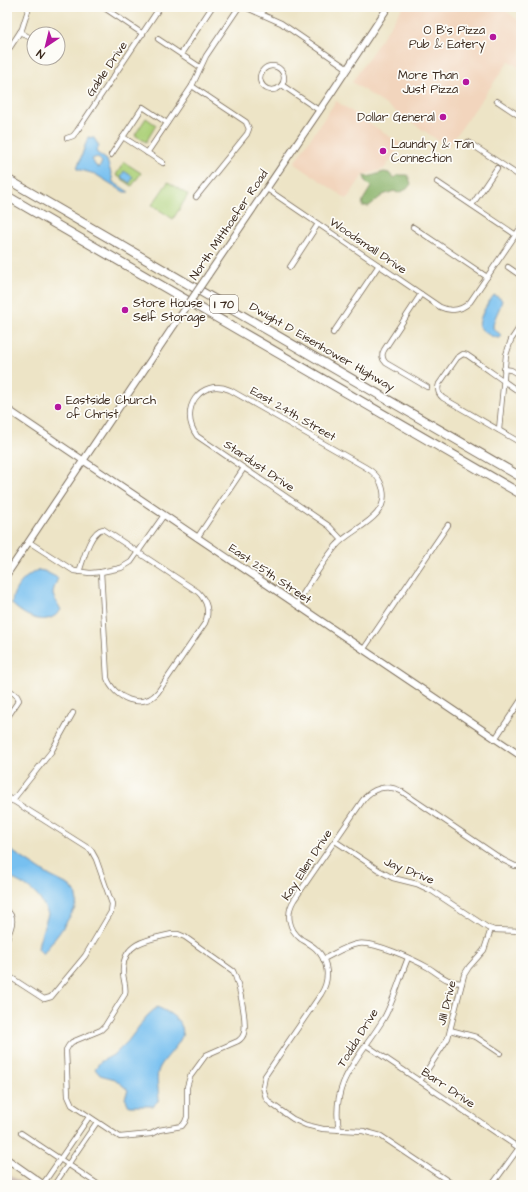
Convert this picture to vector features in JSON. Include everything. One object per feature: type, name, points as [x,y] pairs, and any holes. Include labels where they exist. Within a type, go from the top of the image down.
[{"type":"highway","name":"Dwight D Eisenhower Highway","points":[[7,179],[521,477]]},
{"type":"highway","name":"I 70","points":[[7,196],[521,494]]},
{"type":"main road","name":"North Mitthoefer Road","points":[[7,574],[348,69],[388,7]]},
{"type":"main road","name":"East 25th Street","points":[[7,409],[521,756]]},
{"type":"main road","points":[[7,1160],[44,1185]]},
{"type":"street","points":[[7,52],[26,20],[29,7]]},
{"type":"street","points":[[103,7],[143,34]]},
{"type":"street","name":"Gable Drive","points":[[66,138],[73,136],[77,131],[160,7]]},
{"type":"street","points":[[181,54],[212,7]]},
{"type":"street","points":[[147,153],[192,86],[200,67],[239,7]]},
{"type":"street","points":[[245,7],[281,23],[348,69]]},
{"type":"street","points":[[262,14],[264,7]]},
{"type":"street","points":[[20,32],[26,35]]},
{"type":"street","points":[[158,39],[200,67]]},
{"type":"street","points":[[270,66],[279,69],[284,76],[282,85],[274,90],[266,88],[260,79],[263,71],[270,66]]},
{"type":"street","points":[[282,85],[320,110]]},
{"type":"street","points":[[192,86],[246,122],[249,127],[247,134],[196,197]]},
{"type":"street","points":[[497,101],[521,117]]},
{"type":"street","points":[[111,155],[143,107],[167,123]]},
{"type":"street","points":[[123,136],[163,164]]},
{"type":"street","points":[[468,142],[521,177]]},
{"type":"street","points":[[472,205],[497,168]]},
{"type":"street","points":[[437,182],[516,235]]},
{"type":"street","name":"Woodsmall Drive","points":[[267,189],[444,309],[460,309],[470,302],[487,277]]},
{"type":"street","points":[[290,267],[318,224]]},
{"type":"street","points":[[413,227],[487,277],[521,227]]},
{"type":"street","points":[[333,333],[378,265]]},
{"type":"street","points":[[508,267],[521,276]]},
{"type":"street","points":[[421,294],[384,350],[382,356],[386,363],[427,387]]},
{"type":"street","points":[[499,430],[504,369],[508,348],[521,325]]},
{"type":"street","points":[[521,393],[467,355],[462,355],[457,358],[439,384],[438,392],[443,398],[521,443]]},
{"type":"street","points":[[504,369],[511,370],[521,376]]},
{"type":"street","name":"East 24th Street","points":[[197,397],[203,392],[212,388],[221,387],[230,390],[365,466],[377,476],[382,484],[384,492],[383,502],[379,511],[373,518],[342,540]]},
{"type":"street","name":"Stardust Drive","points":[[197,397],[193,402],[190,411],[190,423],[193,430],[201,439],[329,526],[342,540]]},
{"type":"street","points":[[197,538],[244,468]]},
{"type":"street","points":[[29,542],[66,567],[79,572],[90,573],[119,569],[132,561],[164,515]]},
{"type":"street","points":[[363,650],[448,525]]},
{"type":"street","points":[[79,572],[89,544],[97,531],[101,529],[105,530],[198,592],[204,599],[208,610],[205,623],[158,692],[150,699],[142,702],[132,701],[117,692],[111,687],[107,678],[101,572]]},
{"type":"street","points":[[296,605],[334,549],[342,540]]},
{"type":"street","points":[[7,688],[17,696],[19,700],[7,718]]},
{"type":"street","points":[[495,738],[521,700]]},
{"type":"street","points":[[12,801],[51,752],[73,713]]},
{"type":"street","name":"Kay Ellen Drive","points":[[323,959],[316,949],[300,938],[294,931],[289,920],[289,913],[293,902],[367,795],[377,789],[391,788],[404,793],[502,860],[515,866],[521,866]]},
{"type":"street","points":[[7,797],[39,816],[92,852],[112,903],[111,912],[85,956],[52,996],[44,999],[7,975]]},
{"type":"street","name":"Jay Drive","points":[[335,841],[393,878],[417,884],[432,891],[486,927],[491,929],[521,931]]},
{"type":"street","points":[[7,911],[10,914],[12,921],[7,939]]},
{"type":"street","name":"Jill Drive","points":[[420,1081],[446,1043],[467,970],[484,950],[491,929]]},
{"type":"street","points":[[172,934],[178,934],[185,937],[233,971],[244,1016],[244,1033],[242,1037],[238,1041],[206,1055],[190,1078],[187,1087],[187,1117],[183,1124],[179,1127],[159,1130],[151,1134],[120,1138],[93,1119],[72,1105],[68,1098],[66,1050],[72,1042],[101,1030],[105,1026],[125,994],[126,990],[123,968],[126,956],[132,949],[146,940],[172,934]]},
{"type":"street","points":[[454,1185],[381,1136],[363,1131],[322,1130],[293,1119],[270,1103],[266,1098],[264,1092],[264,1081],[266,1074],[325,988],[327,974],[323,959],[353,945],[365,943],[408,958],[421,964],[442,978],[462,984]]},
{"type":"street","name":"Todda Drive","points":[[339,1130],[338,1105],[342,1086],[348,1071],[386,1014],[408,958]]},
{"type":"street","points":[[450,1030],[476,1037],[500,1053]]},
{"type":"street","name":"Barr Drive","points":[[366,1045],[520,1146]]},
{"type":"street","points":[[44,1185],[60,1159],[93,1119]]},
{"type":"street","points":[[54,1185],[68,1164],[93,1119]]},
{"type":"street","points":[[21,1133],[99,1185]]},
{"type":"street","points":[[492,1185],[520,1146]]},
{"type":"shaded area","points":[[403,7],[500,7],[521,22],[521,69],[509,61],[448,147],[352,82]]},
{"type":"shaded area","points":[[336,101],[401,144],[384,169],[363,175],[347,199],[294,163]]},
{"type":"shaded area","points":[[7,1173],[25,1185],[7,1185]]},
{"type":"green space","points":[[146,118],[156,125],[146,142],[135,135]]},
{"type":"green space","points":[[124,162],[141,173],[132,186],[116,175]]},
{"type":"green space","points":[[384,172],[389,173],[393,178],[399,175],[408,175],[411,184],[407,189],[398,193],[394,191],[383,195],[369,206],[362,206],[363,200],[371,187],[366,182],[364,176],[368,177]]},
{"type":"green space","points":[[168,182],[188,195],[173,219],[152,205]]},
{"type":"water","points":[[88,137],[94,138],[99,146],[96,152],[107,160],[113,182],[129,192],[124,192],[95,174],[77,169]],"holes":[[[97,157],[102,162],[99,168],[95,165],[92,159]]]},
{"type":"water","points":[[124,171],[133,177],[130,183],[121,177]]},
{"type":"water","points":[[494,295],[502,300],[493,328],[501,335],[500,338],[488,334],[479,326],[484,310]]},
{"type":"water","points":[[38,570],[44,571],[58,578],[53,595],[61,610],[49,618],[43,619],[36,619],[23,613],[12,604],[14,593],[20,584],[24,579]]},
{"type":"water","points":[[7,848],[50,876],[70,886],[75,892],[77,902],[74,910],[60,932],[43,954],[38,949],[48,914],[41,900],[32,890],[7,876]]},
{"type":"water","points":[[157,1007],[170,1014],[179,1022],[183,1031],[182,1037],[164,1061],[158,1072],[157,1082],[159,1100],[153,1106],[129,1106],[125,1098],[128,1090],[115,1079],[100,1075],[95,1069],[100,1062],[115,1054],[128,1041],[147,1016]]},
{"type":"place","name":"O B's Pizza Pub & Eatery","points":[[493,37]]},
{"type":"place","name":"More Than Just Pizza","points":[[466,82]]},
{"type":"place","name":"Dollar General","points":[[443,117]]},
{"type":"place","name":"Laundry & Tan Connection","points":[[383,151]]},
{"type":"place","name":"Store House Self Storage","points":[[125,310]]},
{"type":"place","name":"Eastside Church of Christ","points":[[58,407]]}]
